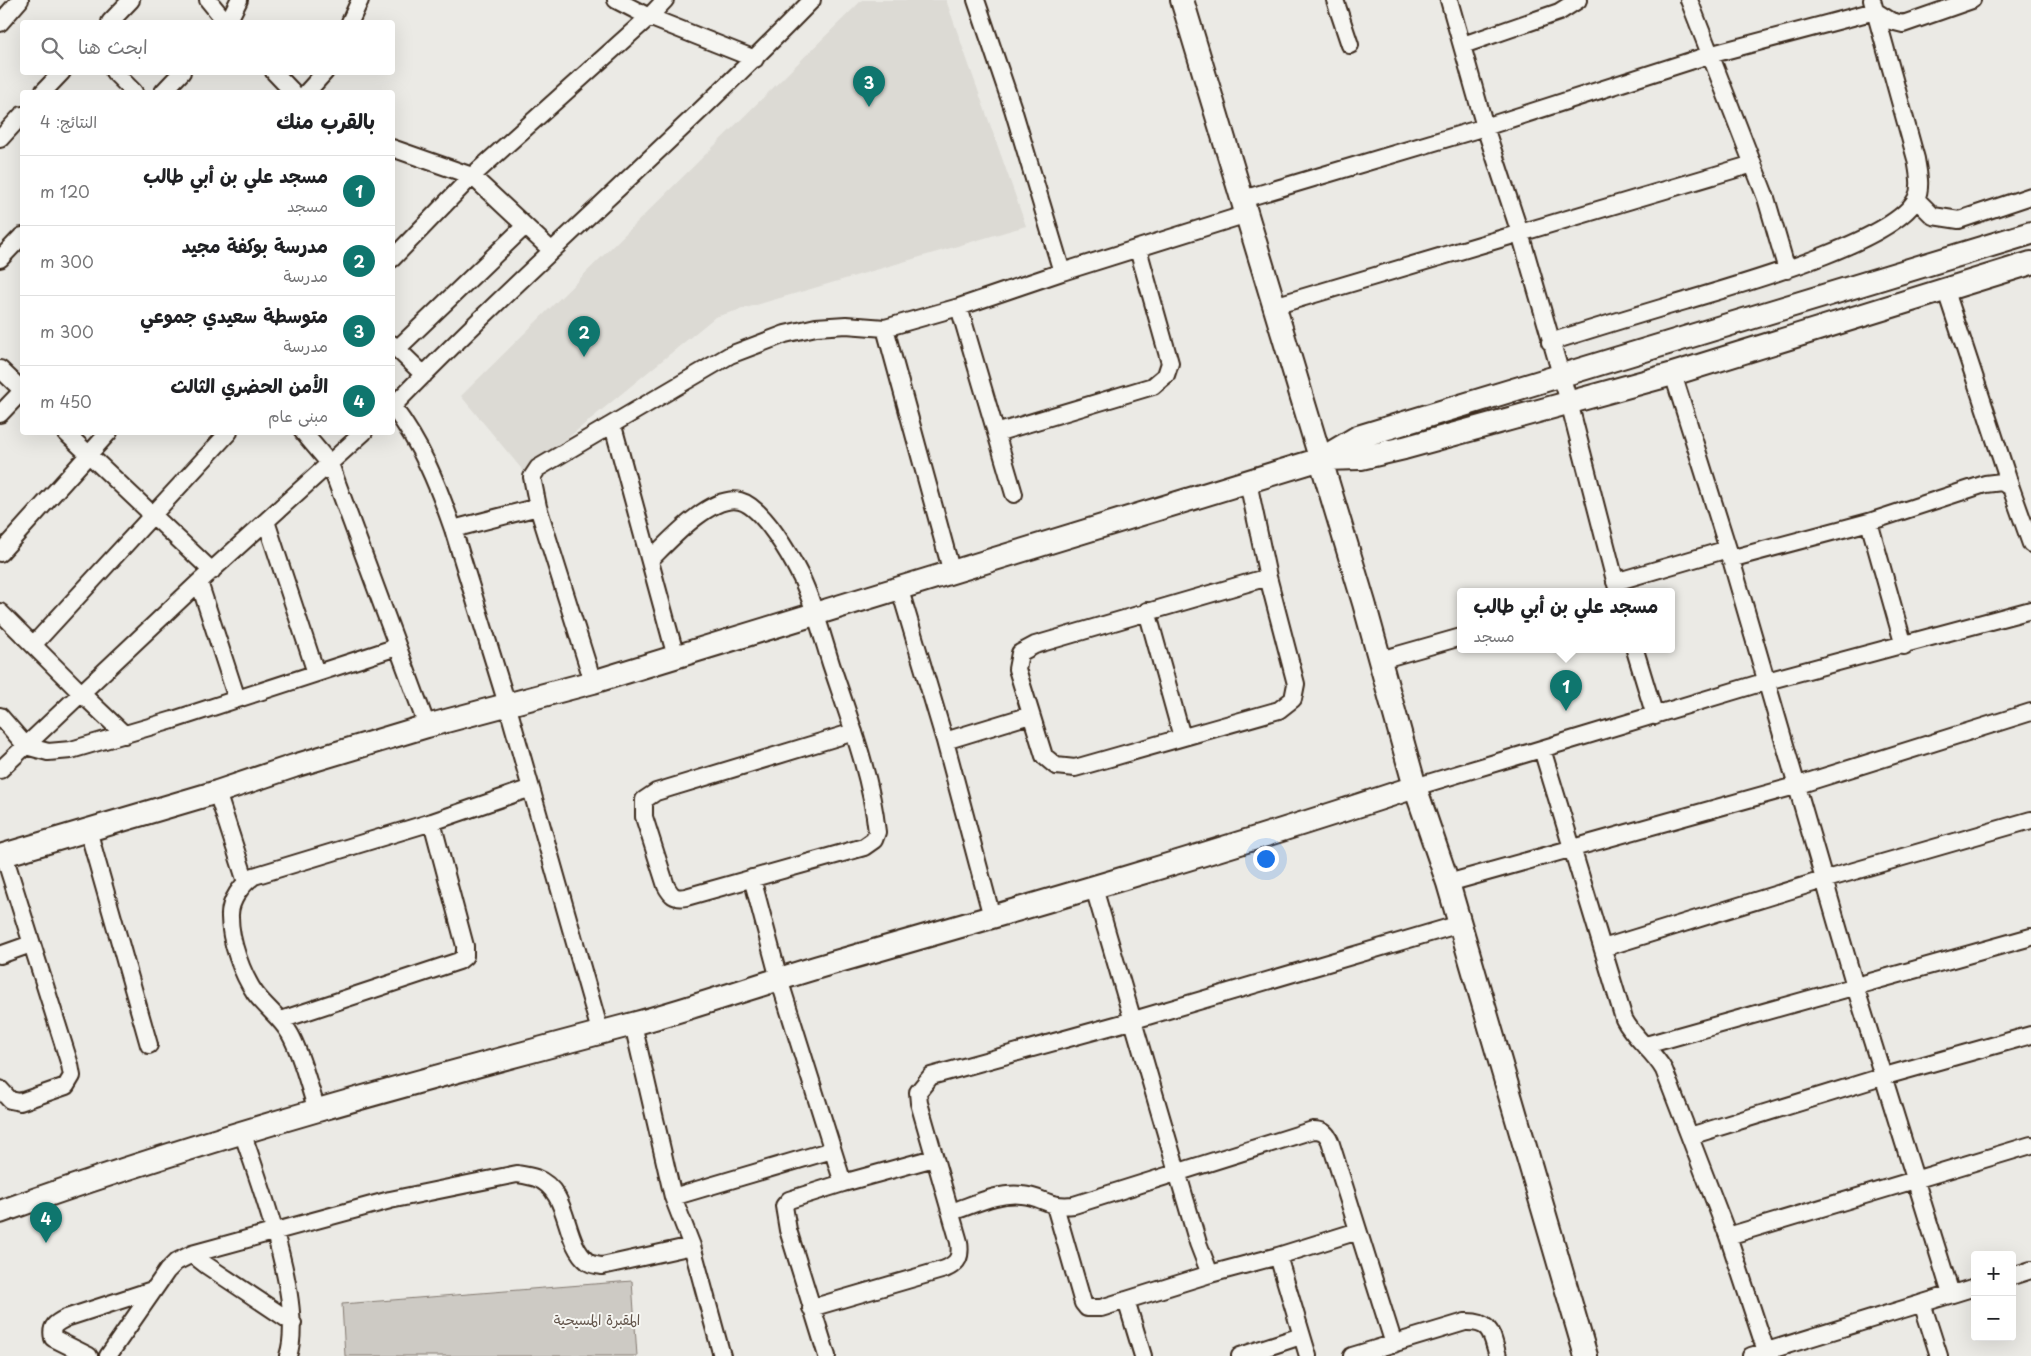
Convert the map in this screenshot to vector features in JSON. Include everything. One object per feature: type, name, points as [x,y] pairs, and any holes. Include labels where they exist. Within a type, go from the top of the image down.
[{"type":"main road","points":[[1182,0],[1321,459],[1415,787],[1448,883],[1586,1356]]},
{"type":"main road","points":[[2,856],[217,792],[294,766],[427,726],[593,682],[900,590],[1321,459],[1358,437],[1559,374],[1670,344],[1930,262],[2031,233]]},
{"type":"main road","points":[[1321,459],[1362,458],[1673,374],[1946,291],[2031,263]]},
{"type":"main road","points":[[0,1212],[242,1132],[600,1031],[633,1024],[779,979],[1265,837],[1415,787]]},
{"type":"street","points":[[0,23],[20,0]]},
{"type":"street","points":[[112,20],[131,0]]},
{"type":"street","points":[[208,0],[225,20]]},
{"type":"street","points":[[228,20],[239,0]]},
{"type":"street","points":[[351,20],[360,0]]},
{"type":"street","points":[[616,0],[649,17],[754,59]]},
{"type":"street","points":[[395,256],[472,176],[649,17],[665,0]]},
{"type":"street","points":[[395,405],[551,250],[754,59],[812,0]]},
{"type":"street","points":[[976,0],[1013,109],[1062,272]]},
{"type":"street","points":[[1335,0],[1350,45]]},
{"type":"street","points":[[1449,0],[1485,127],[1520,233],[1559,374],[1569,402],[1617,587],[1729,554],[1869,522],[1985,484],[2002,482],[2011,488]]},
{"type":"street","points":[[1463,45],[1559,12],[1578,0]]},
{"type":"street","points":[[1689,0],[1766,198],[1787,270]]},
{"type":"street","points":[[1874,6],[1891,21],[1902,24],[1972,0]]},
{"type":"street","points":[[593,682],[538,507],[532,477],[538,468],[613,426],[730,355],[785,334],[816,326],[846,325],[885,328],[959,307],[1138,248],[1245,206],[1485,127],[1710,55],[1874,6]]},
{"type":"street","points":[[1550,342],[1787,270],[1850,245],[1884,227],[1908,210],[1916,199],[1920,183],[1916,158],[1874,6]]},
{"type":"street","points":[[45,90],[59,75]]},
{"type":"street","points":[[117,75],[132,90]]},
{"type":"street","points":[[165,90],[179,75]]},
{"type":"street","points":[[277,75],[291,90]]},
{"type":"street","points":[[309,90],[322,75]]},
{"type":"street","points":[[0,139],[20,117]]},
{"type":"street","points":[[395,149],[472,176],[551,250]]},
{"type":"street","points":[[1274,306],[1753,164]]},
{"type":"street","points":[[1916,199],[1933,216],[1959,220],[2031,196]]},
{"type":"street","points":[[424,375],[395,347],[525,226]]},
{"type":"street","points":[[0,259],[20,238]]},
{"type":"street","points":[[996,433],[1153,386],[1166,375],[1170,363],[1166,342],[1138,248]]},
{"type":"street","points":[[1946,291],[2031,544]]},
{"type":"street","points":[[959,307],[1014,494]]},
{"type":"street","points":[[885,328],[952,573]]},
{"type":"street","points":[[0,369],[20,388]]},
{"type":"street","points":[[1673,374],[1767,681],[1795,786],[1855,986],[1885,1076],[1951,1294]]},
{"type":"street","points":[[0,414],[20,392]]},
{"type":"street","points":[[395,410],[408,427],[431,469],[453,529],[507,704],[600,1031]]},
{"type":"street","points":[[613,426],[676,658]]},
{"type":"street","points":[[68,435],[155,515],[212,571]]},
{"type":"street","points":[[0,553],[107,435]]},
{"type":"street","points":[[34,644],[227,435]]},
{"type":"street","points":[[306,435],[330,464],[427,726]]},
{"type":"street","points":[[0,770],[199,582],[361,435]]},
{"type":"street","points":[[1248,482],[1268,577],[1296,684],[1292,699],[1279,710],[1075,768],[1064,768],[1050,762],[1044,756],[1017,669],[1020,654],[1034,645],[1268,577]]},
{"type":"street","points":[[650,560],[705,511],[721,504],[732,501],[742,502],[752,508],[769,526],[802,578],[854,732],[876,819],[877,832],[874,840],[864,847],[678,899],[671,895],[666,886],[644,817],[644,800],[656,792],[854,732]]},
{"type":"street","points":[[453,529],[538,507]]},
{"type":"street","points":[[266,521],[316,673]]},
{"type":"street","points":[[1869,522],[1904,646]]},
{"type":"street","points":[[199,582],[237,699]]},
{"type":"street","points":[[900,590],[992,917]]},
{"type":"street","points":[[1415,787],[1656,716],[1767,681],[1904,646],[2031,610]]},
{"type":"street","points":[[1147,611],[1182,738]]},
{"type":"street","points":[[0,612],[125,735]]},
{"type":"street","points":[[1380,660],[1457,638]]},
{"type":"street","points":[[0,716],[26,746],[48,752],[71,750],[125,735],[398,647]]},
{"type":"street","points":[[1636,653],[1656,716]]},
{"type":"street","points":[[1448,883],[1795,786],[2031,712]]},
{"type":"street","points":[[944,741],[1030,715]]},
{"type":"street","points":[[1542,749],[1624,1019],[1631,1032],[1656,1055],[1664,1070],[1728,1236],[1758,1354],[1971,1288]]},
{"type":"street","points":[[317,1110],[291,1036],[281,1020],[255,993],[244,972],[235,945],[230,917],[231,907],[246,882],[254,876],[432,822],[531,788]]},
{"type":"street","points":[[217,792],[246,882]]},
{"type":"street","points":[[1603,948],[1823,880],[2031,820]]},
{"type":"street","points":[[281,1020],[460,961],[465,956],[465,946],[432,822]]},
{"type":"street","points":[[88,830],[149,1045]]},
{"type":"street","points":[[0,1089],[10,1100],[20,1102],[66,1086],[72,1076],[2,856]]},
{"type":"street","points":[[752,878],[779,979],[843,1183]]},
{"type":"street","points":[[1094,888],[1177,1171],[1210,1274]]},
{"type":"street","points":[[811,1308],[955,1265],[959,1260],[960,1252],[951,1212],[919,1103],[918,1092],[931,1076],[1134,1020],[1460,924]]},
{"type":"street","points":[[1646,1045],[2031,938]]},
{"type":"street","points":[[0,955],[31,944]]},
{"type":"street","points":[[633,1024],[673,1197],[692,1246],[722,1356]]},
{"type":"street","points":[[1690,1136],[1885,1076],[2031,1035]]},
{"type":"street","points":[[951,1212],[996,1197],[1012,1194],[1030,1196],[1055,1206],[1074,1205],[1177,1171],[1313,1130],[1321,1130],[1327,1134],[1330,1141],[1394,1344]]},
{"type":"street","points":[[242,1132],[274,1230],[290,1302],[293,1323],[288,1356]]},
{"type":"street","points":[[1728,1236],[2031,1145]]},
{"type":"street","points":[[673,1197],[832,1150]]},
{"type":"street","points":[[827,1356],[788,1230],[784,1206],[789,1200],[934,1158]]},
{"type":"street","points":[[108,1356],[152,1290],[176,1262],[192,1254],[274,1230],[390,1200],[517,1174],[538,1178],[551,1188],[562,1207],[579,1252],[589,1263],[602,1266],[692,1246]]},
{"type":"street","points":[[1055,1206],[1083,1303],[1087,1308],[1094,1309],[1358,1231]]},
{"type":"street","points":[[192,1254],[206,1266],[293,1323]]},
{"type":"street","points":[[1278,1256],[1308,1356]]},
{"type":"street","points":[[2016,1275],[2031,1270]]},
{"type":"street","points":[[89,1356],[53,1338],[51,1331],[54,1324],[66,1318],[152,1290]]},
{"type":"street","points":[[1126,1300],[1143,1356]]},
{"type":"street","points":[[1922,1303],[1939,1356]]},
{"type":"street","points":[[1352,1356],[1465,1322],[1484,1323],[1490,1330],[1498,1356]]},
{"type":"street","points":[[1240,1356],[1301,1336]]},
{"type":"shaded area","points":[[862,0],[946,0],[1026,226],[715,317],[525,473],[461,396]]},
{"type":"green space","name":"المقبرة المسيحية","points":[[632,1281],[637,1356],[345,1356],[342,1304]]},
{"type":"place","name":"متوسطة سعيدي جموعي","points":[[869,107]]},
{"type":"place","name":"مدرسة بوكفة مجيد","points":[[584,357]]},
{"type":"place","name":"مسجد علي بن أبي طالب","points":[[1566,711]]},
{"type":"place","name":"الأمن الحضري الثالث","points":[[46,1243]]}]
